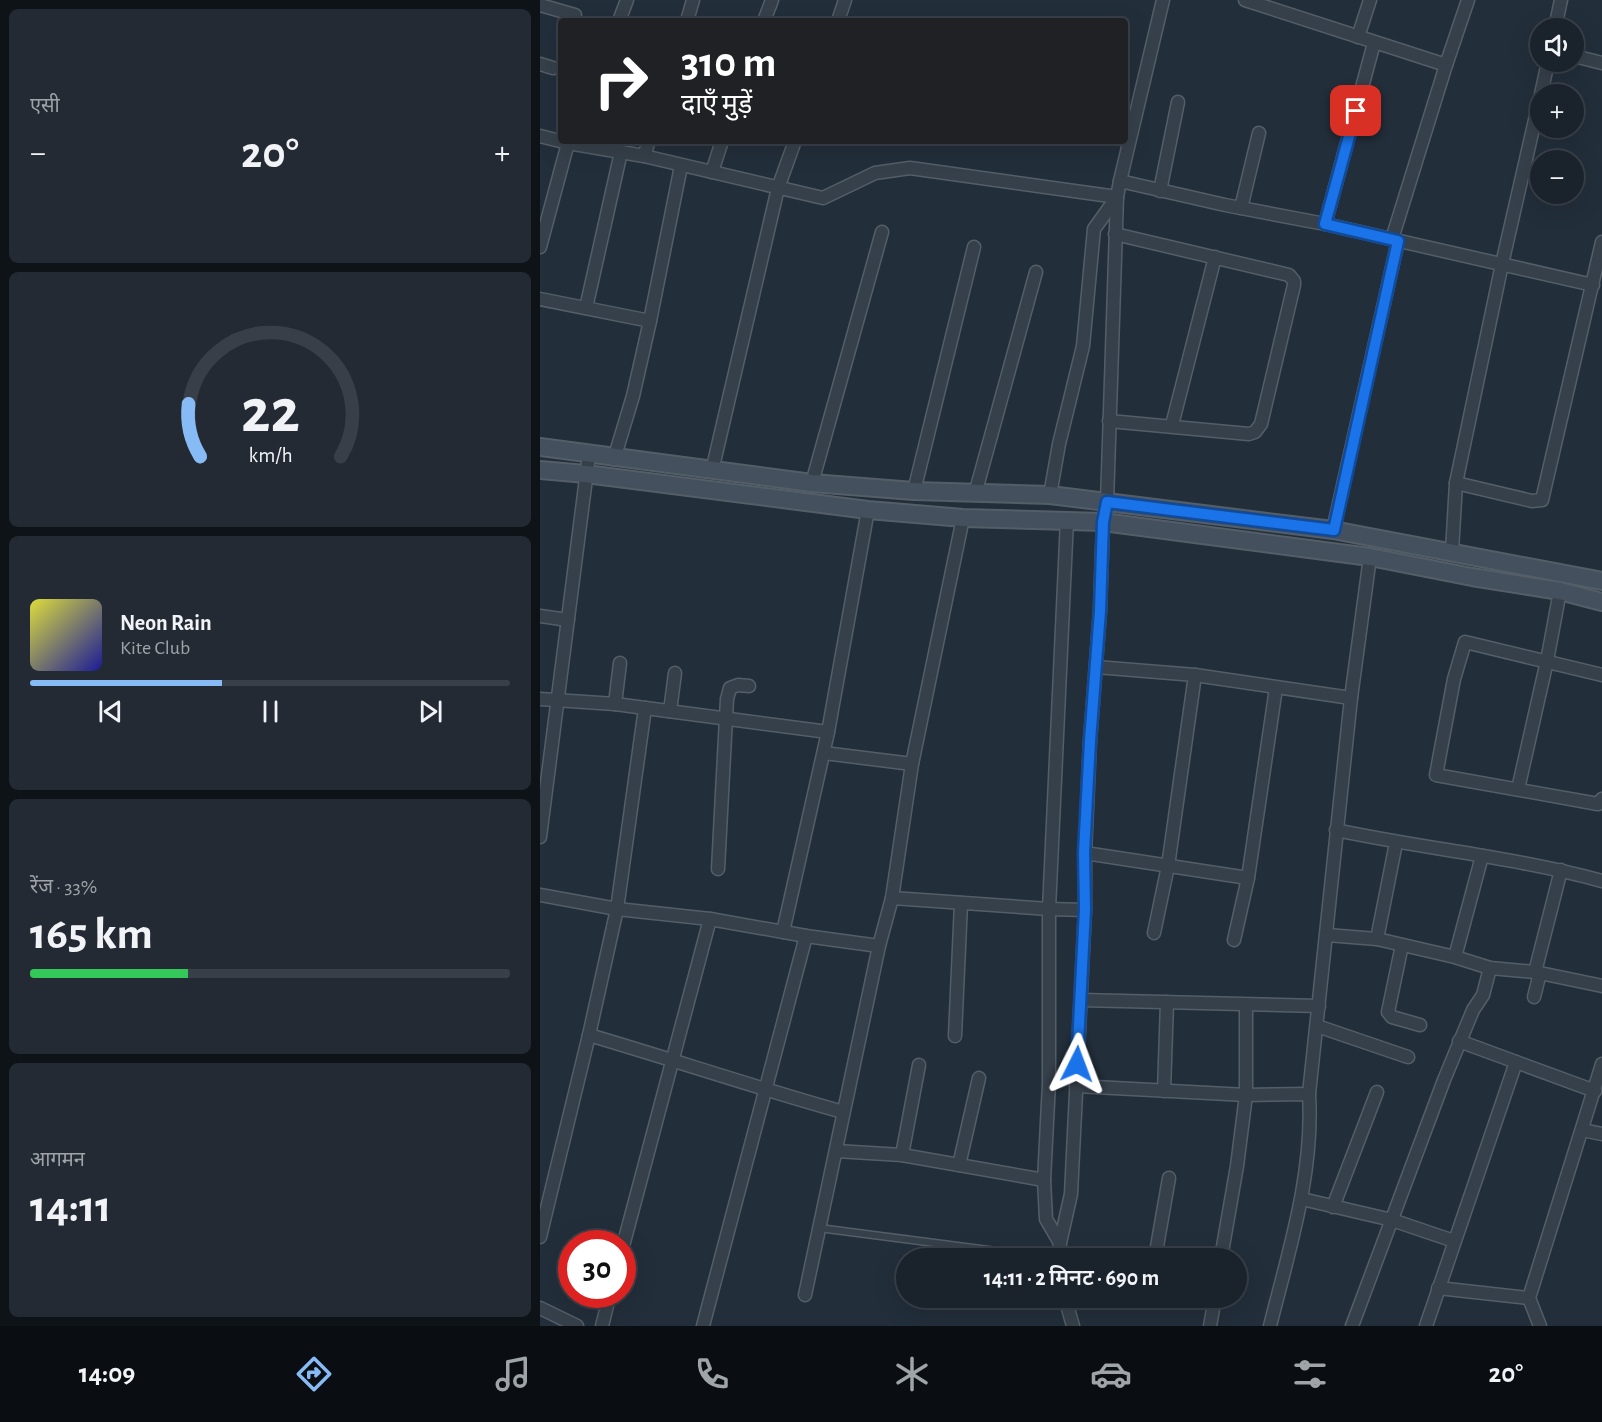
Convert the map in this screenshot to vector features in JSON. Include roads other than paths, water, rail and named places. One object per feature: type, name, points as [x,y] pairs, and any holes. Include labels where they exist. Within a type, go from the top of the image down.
[{"type":"street","points":[[620,18],[627,0]]},
{"type":"street","points":[[688,18],[693,0]]},
{"type":"street","points":[[765,18],[772,0]]},
{"type":"street","points":[[839,18],[845,0]]},
{"type":"street","points":[[1059,1248],[1071,1194],[1085,909],[1084,853],[1100,611],[1103,522],[1107,502],[1116,197],[1163,0]]},
{"type":"street","points":[[1245,0],[1280,5],[1374,44],[1446,66]]},
{"type":"street","points":[[1358,37],[1370,0]]},
{"type":"street","points":[[1334,530],[1395,240],[1446,66],[1468,0]]},
{"type":"street","points":[[1557,18],[1561,0]]},
{"type":"street","points":[[540,5],[575,15]]},
{"type":"street","points":[[1325,224],[1374,44]]},
{"type":"street","points":[[1584,58],[1602,63]]},
{"type":"street","points":[[540,64],[553,68]]},
{"type":"street","points":[[1160,190],[1178,102]]},
{"type":"street","points":[[1241,208],[1259,133]]},
{"type":"street","points":[[540,136],[558,140]]},
{"type":"street","points":[[1452,551],[1456,483],[1531,138]]},
{"type":"street","points":[[540,247],[568,144]]},
{"type":"street","points":[[579,144],[644,156],[823,198],[875,173],[910,168],[1116,197]]},
{"type":"street","points":[[644,156],[648,144]]},
{"type":"street","points":[[711,172],[721,144]]},
{"type":"street","points":[[712,471],[778,188],[794,144]]},
{"type":"street","points":[[586,308],[621,152]]},
{"type":"street","points":[[614,459],[633,396],[681,166]]},
{"type":"street","points":[[1120,182],[1325,224],[1593,285]]},
{"type":"street","points":[[1050,495],[1059,444],[1083,346],[1094,229],[1116,197]]},
{"type":"street","points":[[812,483],[882,231]]},
{"type":"street","points":[[1109,421],[1172,425],[1249,434],[1255,432],[1261,424],[1294,281],[1289,275],[1115,234]]},
{"type":"street","points":[[1456,483],[1532,501],[1542,500],[1602,242]]},
{"type":"street","points":[[914,491],[974,247]]},
{"type":"street","points":[[1172,425],[1215,257]]},
{"type":"street","points":[[975,494],[1036,272]]},
{"type":"street","points":[[540,299],[650,321]]},
{"type":"street","points":[[540,447],[614,459],[812,483],[914,491],[1050,495],[1334,530],[1602,581]]},
{"type":"street","points":[[540,837],[589,455]]},
{"type":"street","points":[[540,470],[868,510],[963,518],[1103,522],[1370,557],[1560,591],[1602,602]]},
{"type":"street","points":[[783,932],[824,753],[868,510]]},
{"type":"street","points":[[805,1294],[879,946],[892,898],[912,764],[963,518]]},
{"type":"street","points":[[1060,1243],[1046,1219],[1044,1180],[1048,1083],[1048,909],[1067,520]]},
{"type":"street","points":[[1270,1326],[1302,1199],[1311,1123],[1309,1094],[1336,830],[1370,557]]},
{"type":"street","points":[[1518,789],[1547,661],[1560,591]]},
{"type":"street","points":[[540,616],[568,620]]},
{"type":"street","points":[[1602,675],[1464,642],[1454,679],[1436,775],[1598,804],[1602,799]]},
{"type":"street","points":[[615,704],[620,663]]},
{"type":"street","points":[[1096,667],[1195,675],[1351,698]]},
{"type":"street","points":[[670,711],[675,673]]},
{"type":"street","points":[[1154,933],[1168,866],[1195,675]]},
{"type":"street","points":[[718,869],[727,699],[730,688],[738,685],[749,686]]},
{"type":"street","points":[[1234,940],[1248,878],[1276,688]]},
{"type":"street","points":[[540,699],[615,704],[828,732]]},
{"type":"street","points":[[540,1237],[589,1035],[616,909],[645,708]]},
{"type":"street","points":[[824,753],[912,764]]},
{"type":"street","points":[[1336,830],[1396,843],[1561,870],[1602,881]]},
{"type":"street","points":[[1377,939],[1396,843]]},
{"type":"street","points":[[1084,853],[1248,878]]},
{"type":"street","points":[[1455,957],[1482,856]]},
{"type":"street","points":[[1534,997],[1561,870]]},
{"type":"street","points":[[540,895],[616,909],[710,919],[879,946]]},
{"type":"street","points":[[892,898],[1048,909],[1085,909]]},
{"type":"street","points":[[955,1036],[961,903]]},
{"type":"street","points":[[627,1230],[710,919]]},
{"type":"street","points":[[1327,935],[1377,939],[1455,957],[1490,968],[1538,972],[1602,986]]},
{"type":"street","points":[[703,1326],[806,936]]},
{"type":"street","points":[[1402,945],[1388,1011],[1392,1017],[1420,1025]]},
{"type":"street","points":[[1352,1326],[1459,1041],[1473,1010],[1483,995],[1490,968]]},
{"type":"street","points":[[1081,1000],[1319,1006]]},
{"type":"street","points":[[1164,1091],[1167,1002]]},
{"type":"street","points":[[1223,1248],[1246,1095],[1246,1005]]},
{"type":"street","points":[[1317,1026],[1408,1057]]},
{"type":"street","points":[[589,1035],[674,1060],[766,1091],[843,1112]]},
{"type":"street","points":[[1459,1041],[1595,1091]]},
{"type":"street","points":[[1426,1326],[1516,1062]]},
{"type":"street","points":[[1540,1326],[1529,1298],[1602,1064]]},
{"type":"street","points":[[902,1155],[919,1065]]},
{"type":"street","points":[[959,1165],[979,1078]]},
{"type":"street","points":[[1076,1086],[1246,1095],[1309,1094]]},
{"type":"street","points":[[1333,1206],[1377,1092]]},
{"type":"street","points":[[1582,1130],[1602,1134]]},
{"type":"street","points":[[836,1151],[902,1155],[1044,1180]]},
{"type":"street","points":[[1157,1248],[1169,1178]]},
{"type":"street","points":[[1302,1199],[1392,1220],[1454,1241]]},
{"type":"street","points":[[1438,1288],[1529,1298]]},
{"type":"street","points":[[540,1308],[572,1325]]},
{"type":"street","points":[[602,1326],[606,1308]]},
{"type":"street","points":[[1068,1308],[1073,1326]]},
{"type":"street","points":[[1210,1326],[1213,1308]]},
{"type":"lane","points":[[819,1228],[974,1248]]}]
